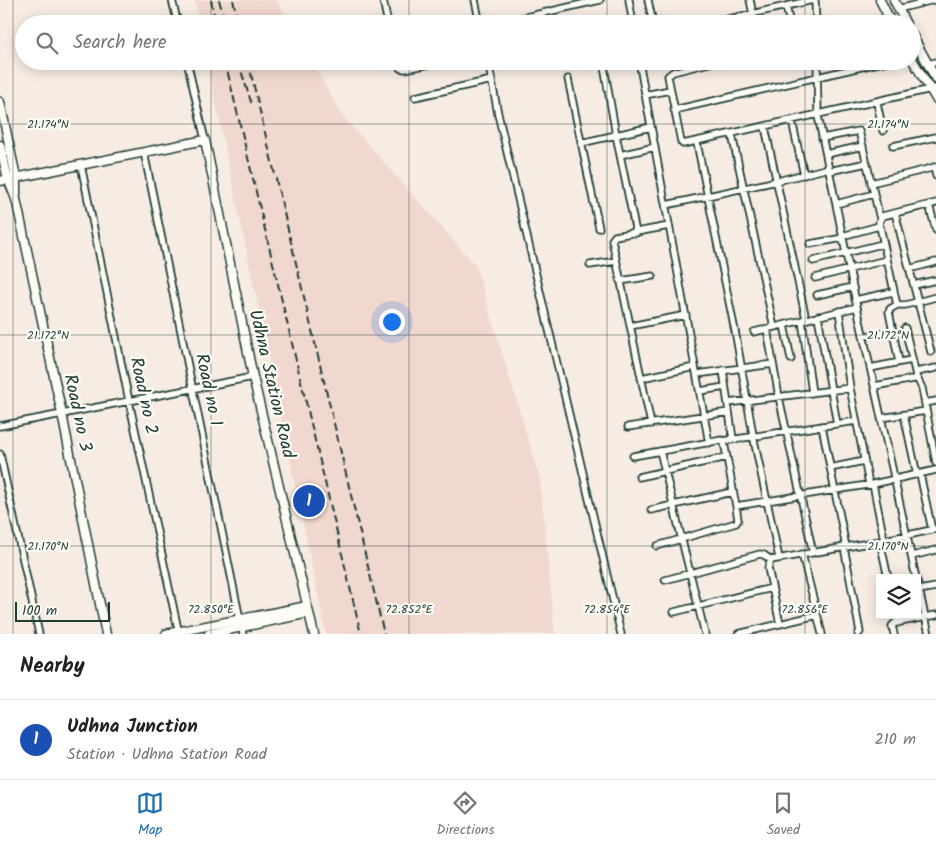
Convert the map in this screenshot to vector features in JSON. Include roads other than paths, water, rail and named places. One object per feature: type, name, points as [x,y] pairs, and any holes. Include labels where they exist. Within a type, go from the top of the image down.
[{"type":"street","points":[[172,0],[176,15]]},
{"type":"street","points":[[383,0],[386,15]]},
{"type":"street","points":[[475,0],[478,15]]},
{"type":"street","points":[[534,15],[600,0]]},
{"type":"street","points":[[630,0],[632,15]]},
{"type":"street","points":[[648,0],[651,15]]},
{"type":"street","points":[[750,0],[753,14]]},
{"type":"street","points":[[748,15],[814,0],[815,15]]},
{"type":"street","points":[[880,0],[887,15]]},
{"type":"street","points":[[894,0],[901,15]]},
{"type":"street","points":[[898,9],[934,0]]},
{"type":"street","points":[[786,6],[788,15]]},
{"type":"street","points":[[921,48],[932,63],[935,75]]},
{"type":"street","points":[[8,179],[205,140],[189,70]]},
{"type":"street","points":[[490,70],[498,114],[621,634]]},
{"type":"street","points":[[605,70],[636,233]]},
{"type":"street","points":[[641,70],[710,443]]},
{"type":"street","points":[[682,70],[670,73],[668,80],[681,142],[687,145],[934,90]]},
{"type":"street","points":[[817,70],[818,116],[822,138],[863,336],[916,574]]},
{"type":"street","points":[[674,110],[848,70]]},
{"type":"street","points":[[920,70],[934,90],[936,99]]},
{"type":"street","points":[[568,79],[599,228]]},
{"type":"street","points":[[415,97],[492,80]]},
{"type":"street","points":[[646,95],[670,90]]},
{"type":"street","name":"Road no 3","points":[[0,102],[8,179]]},
{"type":"street","points":[[877,102],[883,131]]},
{"type":"street","points":[[792,122],[804,175]]},
{"type":"street","points":[[581,142],[652,127]]},
{"type":"street","points":[[766,127],[804,320],[812,393]]},
{"type":"street","points":[[822,138],[858,131],[860,133],[880,218],[878,226],[897,305]]},
{"type":"street","points":[[732,135],[771,328],[779,397],[813,553]]},
{"type":"street","points":[[893,146],[936,137]]},
{"type":"street","name":"Udhna Station Road","points":[[205,140],[252,377],[314,634]]},
{"type":"street","points":[[697,142],[753,435],[779,558]]},
{"type":"street","name":"Road no 3","points":[[0,145],[8,179],[16,199],[106,634]]},
{"type":"street","points":[[826,154],[863,146]]},
{"type":"street","points":[[620,155],[655,147]]},
{"type":"street","name":"Road no 1","points":[[144,152],[241,627]]},
{"type":"street","points":[[666,205],[867,163]]},
{"type":"street","name":"Road no 2","points":[[81,164],[179,633]]},
{"type":"street","points":[[871,183],[935,167],[936,176]]},
{"type":"street","points":[[836,204],[874,194]]},
{"type":"street","points":[[880,218],[933,204],[936,230]]},
{"type":"street","points":[[895,213],[931,352]]},
{"type":"street","points":[[650,424],[612,244],[613,238],[670,226]]},
{"type":"street","points":[[810,244],[878,226]]},
{"type":"street","points":[[813,262],[882,244]]},
{"type":"street","points":[[815,278],[886,260]]},
{"type":"street","points":[[590,265],[616,261]]},
{"type":"street","points":[[909,269],[936,262]]},
{"type":"street","points":[[620,281],[653,276]]},
{"type":"street","points":[[914,286],[936,280]]},
{"type":"street","points":[[817,295],[853,287]]},
{"type":"street","points":[[754,332],[839,311],[856,303],[893,292]]},
{"type":"street","points":[[899,362],[889,312],[890,308],[936,297]]},
{"type":"street","points":[[839,311],[856,421],[864,462],[871,484],[887,574]]},
{"type":"street","points":[[630,326],[686,315]]},
{"type":"street","points":[[818,316],[837,424]]},
{"type":"street","points":[[784,325],[791,359]]},
{"type":"street","points":[[905,328],[912,360],[921,384],[936,462]]},
{"type":"street","points":[[863,336],[893,332]]},
{"type":"street","points":[[870,368],[912,360]]},
{"type":"street","points":[[697,374],[774,364]]},
{"type":"street","points":[[641,378],[695,366]]},
{"type":"street","points":[[874,386],[914,379],[916,374],[936,368]]},
{"type":"street","points":[[722,370],[733,439]]},
{"type":"street","points":[[0,426],[252,377]]},
{"type":"street","points":[[700,391],[725,387]]},
{"type":"street","points":[[728,403],[850,388]]},
{"type":"street","points":[[925,403],[936,401]]},
{"type":"street","points":[[881,418],[926,411]]},
{"type":"street","points":[[628,427],[729,412]]},
{"type":"street","points":[[665,580],[760,554],[771,560],[882,541],[934,529],[918,474],[904,414]]},
{"type":"street","points":[[633,456],[753,435],[856,421]]},
{"type":"street","points":[[822,426],[860,632],[858,634]]},
{"type":"street","points":[[657,546],[736,523],[738,520],[723,441]]},
{"type":"street","points":[[660,451],[705,634]]},
{"type":"street","points":[[0,454],[39,634]]},
{"type":"street","points":[[639,477],[727,457]]},
{"type":"street","points":[[830,468],[864,462]]},
{"type":"street","points":[[736,506],[895,480],[936,470]]},
{"type":"street","points":[[651,510],[732,492]]},
{"type":"street","points":[[912,556],[936,550]]},
{"type":"street","points":[[802,554],[822,634]]},
{"type":"street","points":[[771,560],[768,568],[780,624]]},
{"type":"street","points":[[921,590],[936,587]]},
{"type":"street","points":[[674,612],[772,588]]},
{"type":"street","points":[[921,599],[929,634]]},
{"type":"street","points":[[209,634],[308,609]]},
{"type":"street","points":[[738,634],[817,615]]},
{"type":"street","points":[[894,634],[893,624],[936,615]]},
{"type":"street","points":[[897,619],[898,623]]},
{"type":"street","points":[[772,626],[774,634]]},
{"type":"street","points":[[166,634],[241,627]]},
{"type":"railway","points":[[211,0],[214,15]]},
{"type":"railway","points":[[219,0],[223,15]]},
{"type":"railway","points":[[233,0],[237,15]]},
{"type":"railway","points":[[227,70],[361,634]]},
{"type":"railway","points":[[241,70],[252,105]]},
{"type":"railway","points":[[250,70],[384,634]]},
{"type":"place","name":"Udhna Junction","points":[[309,501]]}]
